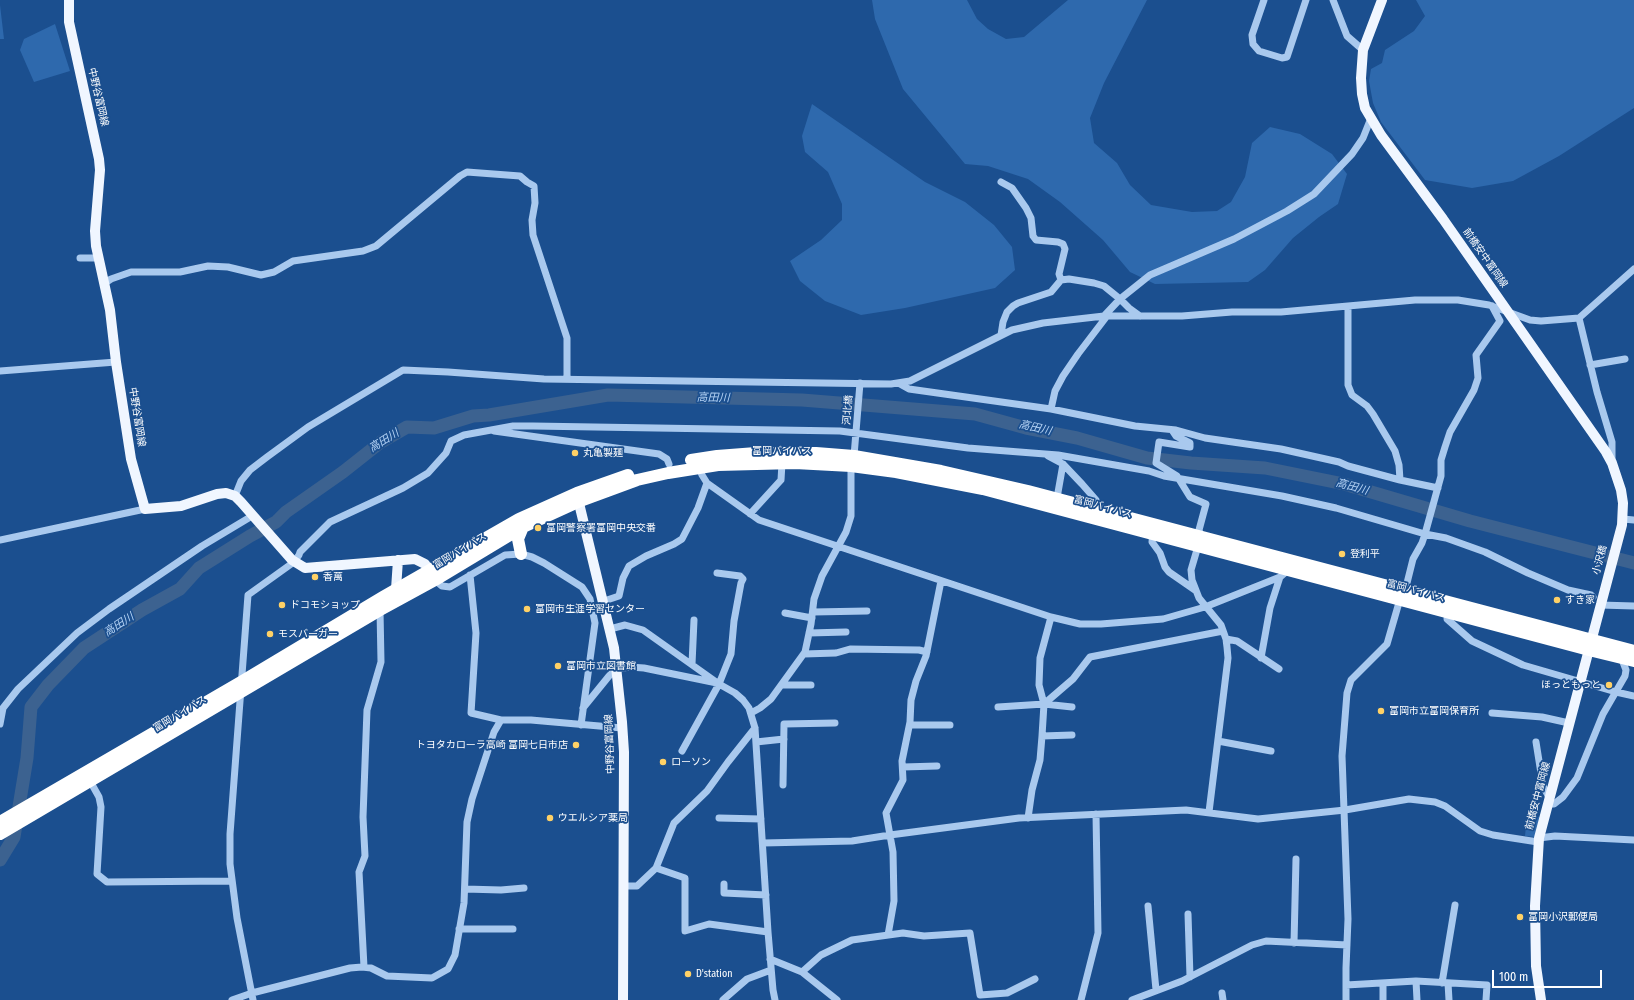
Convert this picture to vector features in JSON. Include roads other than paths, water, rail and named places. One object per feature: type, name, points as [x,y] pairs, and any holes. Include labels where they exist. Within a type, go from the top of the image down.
[{"type":"highway","name":"富岡バイパス","points":[[0,834],[90,781],[396,590],[432,576],[605,482],[669,464],[717,456],[796,452],[853,461],[896,472],[983,489],[1152,533],[1199,541],[1284,574],[1403,595],[1448,612],[1590,645],[1634,651]]},
{"type":"highway","name":"富岡バイパス","points":[[0,822],[380,610],[519,519],[578,497],[638,480],[699,467],[737,463],[853,461],[898,462],[948,473],[1094,508],[1199,541],[1590,645],[1621,658],[1634,661]]},
{"type":"highway","points":[[521,554],[518,539],[523,527]]},
{"type":"main road","name":"中野谷富岡線","points":[[69,0],[69,22],[99,158],[100,170],[95,231],[99,258],[110,310],[116,362],[131,460],[146,509]]},
{"type":"main road","name":"前橋安中富岡線","points":[[1382,0],[1363,50],[1361,78],[1365,108],[1381,135],[1443,219],[1612,463],[1621,490],[1622,522]]},
{"type":"main road","points":[[146,509],[181,506],[226,493],[235,496],[293,561],[305,568],[410,559],[419,560],[424,564],[432,576]]},
{"type":"main road","name":"中野谷富岡線","points":[[578,497],[604,601],[617,669],[624,752],[624,1000]]},
{"type":"main road","name":"小沢橋","points":[[1598,601],[1622,522]]},
{"type":"main road","points":[[396,590],[398,560]]},
{"type":"main road","name":"前橋安中富岡線","points":[[1541,1000],[1536,966],[1536,906],[1539,840],[1590,645],[1598,601]]},
{"type":"street","points":[[1264,0],[1252,35],[1253,44],[1258,51],[1282,58],[1287,57],[1306,0]]},
{"type":"street","points":[[1332,0],[1347,36],[1363,50]]},
{"type":"street","points":[[1051,408],[1055,391],[1063,376],[1120,299],[1150,275],[1234,239],[1287,211],[1314,194],[1352,154],[1363,138],[1371,118]]},
{"type":"street","points":[[105,283],[111,279],[131,272],[180,272],[208,266],[228,267],[261,275],[274,272],[293,260],[363,251],[376,246],[460,176],[467,172],[520,176],[534,186],[535,203],[532,220],[533,235],[567,338],[567,379]]},
{"type":"street","points":[[1001,182],[1012,188],[1026,208],[1031,218],[1033,236],[1036,240],[1058,242],[1062,244],[1065,249],[1060,274],[1061,280]]},
{"type":"street","points":[[80,258],[99,258]]},
{"type":"street","points":[[235,496],[241,481],[250,470],[262,461],[308,427],[403,370],[578,380],[859,385],[900,384],[910,381],[1012,330],[1026,326],[1106,316],[1182,316],[1232,312],[1281,312],[1415,300],[1458,300],[1492,306],[1530,320],[1541,321],[1579,318],[1634,269]]},
{"type":"street","points":[[1001,335],[1003,322],[1013,306],[1051,292],[1061,280],[1069,279],[1104,286],[1120,299],[1128,308],[1140,316]]},
{"type":"street","points":[[1348,306],[1348,385],[1352,395],[1367,406],[1373,414],[1395,451],[1399,465],[1400,480]]},
{"type":"street","points":[[1346,1000],[1348,919],[1342,756],[1347,693],[1352,680],[1387,644],[1413,559],[1425,534],[1441,476],[1441,460],[1450,432],[1474,390],[1478,378],[1476,355],[1500,321],[1492,306]]},
{"type":"street","points":[[1579,318],[1590,365],[1612,442],[1612,463]]},
{"type":"street","points":[[1590,365],[1625,359]]},
{"type":"street","points":[[0,371],[116,362]]},
{"type":"street","points":[[900,384],[909,389],[1051,408],[1135,426],[1172,430],[1205,438],[1296,452],[1339,462],[1348,466],[1400,480],[1438,488]]},
{"type":"street","name":"河北橋","points":[[804,654],[814,599],[822,576],[846,532],[850,516],[859,385]]},
{"type":"street","points":[[253,996],[231,881],[230,834],[248,595],[293,561],[330,522],[396,491],[428,473],[446,453],[451,441],[464,435],[513,426],[592,426],[840,431],[968,448],[1058,455],[1149,471],[1164,476],[1282,496],[1336,508],[1425,534],[1446,538],[1485,552],[1568,590],[1591,595],[1598,601],[1634,606]]},
{"type":"street","points":[[486,430],[659,454],[667,459],[669,464]]},
{"type":"street","points":[[1172,430],[1176,436],[1190,443],[1190,447],[1159,442],[1156,463],[1179,478],[1190,497],[1206,504],[1199,530],[1199,541],[1191,570],[1192,580],[1195,590],[1205,607],[1216,619],[1223,631],[1226,639],[1228,658],[1209,812]]},
{"type":"street","points":[[1045,454],[1063,464],[1082,484],[1096,500],[1094,508]]},
{"type":"street","points":[[750,514],[781,480],[782,463]]},
{"type":"street","points":[[1057,498],[1063,464]]},
{"type":"street","points":[[699,467],[707,483],[759,520],[1051,617],[1080,624],[1101,624],[1163,619],[1205,607],[1284,574]]},
{"type":"street","points":[[604,601],[618,596],[623,578],[629,566],[682,539],[698,508],[707,483]]},
{"type":"street","points":[[0,540],[146,509]]},
{"type":"street","points":[[0,724],[4,708],[18,689],[77,633],[109,609],[190,554],[254,518]]},
{"type":"street","points":[[1622,522],[1634,520]]},
{"type":"street","points":[[1152,533],[1152,542],[1160,553],[1165,567],[1195,590]]},
{"type":"street","points":[[432,576],[442,586],[450,587],[505,555],[521,554],[532,557],[544,563],[582,587],[590,599],[594,617],[594,632],[581,725]]},
{"type":"street","points":[[682,751],[719,684],[731,654],[734,622],[743,579],[740,576],[717,573]]},
{"type":"street","points":[[1261,658],[1270,608],[1284,574]]},
{"type":"street","points":[[470,575],[476,633],[471,713],[501,720],[531,720],[622,728]]},
{"type":"street","points":[[888,935],[894,901],[893,852],[886,812],[903,780],[902,761],[910,725],[911,700],[916,681],[927,652],[941,581]]},
{"type":"street","points":[[364,967],[359,872],[365,856],[363,817],[367,710],[381,662],[380,610]]},
{"type":"street","points":[[785,613],[812,615],[867,611]]},
{"type":"street","points":[[1448,612],[1446,619],[1472,641],[1523,665],[1634,696]]},
{"type":"street","points":[[1028,818],[1032,790],[1040,760],[1042,736],[1044,704],[1039,685],[1040,658],[1051,617]]},
{"type":"street","points":[[692,664],[694,620]]},
{"type":"street","points":[[610,629],[625,625],[643,630],[743,700],[751,713],[755,728],[768,932],[775,1000]]},
{"type":"street","points":[[1044,704],[1072,679],[1090,657],[1223,631]]},
{"type":"street","points":[[809,633],[846,632]]},
{"type":"street","points":[[1226,639],[1237,641],[1279,669]]},
{"type":"street","points":[[751,713],[771,699],[804,654],[836,653],[850,649],[919,650],[927,652]]},
{"type":"street","points":[[1536,742],[1542,786],[1550,802],[1554,804],[1564,797],[1577,778],[1603,714],[1625,676],[1626,670],[1621,658]]},
{"type":"street","points":[[583,708],[609,676],[617,669],[637,667],[719,684]]},
{"type":"street","points":[[782,685],[811,685]]},
{"type":"street","points":[[998,707],[1044,704],[1072,707]]},
{"type":"street","points":[[1492,714],[1542,717],[1569,723]]},
{"type":"street","points":[[232,1000],[253,996],[350,968],[371,968],[387,976],[432,978],[448,969],[455,955],[464,903],[467,822],[472,799],[494,732],[501,720]]},
{"type":"street","points":[[783,784],[784,724],[835,723]]},
{"type":"street","points":[[910,725],[950,726]]},
{"type":"street","points":[[623,886],[637,886],[656,868],[674,823],[707,792],[755,728]]},
{"type":"street","points":[[1042,736],[1072,736]]},
{"type":"street","points":[[756,742],[784,739]]},
{"type":"street","points":[[1218,741],[1271,750]]},
{"type":"street","points":[[903,766],[937,766]]},
{"type":"street","points":[[90,781],[101,807],[97,874],[107,882],[231,881]]},
{"type":"street","points":[[763,843],[852,841],[1028,818],[1096,814],[1186,810],[1258,819],[1345,810],[1402,799],[1435,802],[1445,806],[1480,831],[1493,835],[1539,840],[1556,836],[1634,840]]},
{"type":"street","points":[[1081,1000],[1098,933],[1096,814]]},
{"type":"street","points":[[719,818],[761,819]]},
{"type":"street","points":[[1294,943],[1296,859]]},
{"type":"street","points":[[656,868],[685,878],[685,931],[709,924],[768,932]]},
{"type":"street","points":[[724,884],[724,893],[766,895]]},
{"type":"street","points":[[465,888],[501,890],[524,888]]},
{"type":"street","points":[[1448,1000],[1445,983],[1454,905]]},
{"type":"street","points":[[1148,906],[1156,990]]},
{"type":"street","points":[[1188,914],[1190,977]]},
{"type":"street","points":[[459,929],[513,929]]},
{"type":"street","points":[[802,972],[821,955],[852,940],[903,933],[924,936],[970,933],[980,995],[1007,996],[1035,979]]},
{"type":"street","points":[[1132,1000],[1190,977],[1252,945],[1266,941],[1347,945]]},
{"type":"street","points":[[770,959],[802,972],[837,1000]]},
{"type":"street","points":[[723,1000],[747,979],[771,970]]},
{"type":"street","points":[[1346,985],[1416,982],[1487,985],[1486,1000]]},
{"type":"street","points":[[1416,982],[1417,1000]]},
{"type":"street","points":[[1382,983],[1384,1000]]},
{"type":"waterway","name":"高田川","points":[[0,860],[14,837],[27,758],[31,707],[48,685],[84,648],[142,610],[180,589],[199,568],[250,536],[276,522],[286,512],[343,472],[381,442],[407,427],[434,428],[473,416],[489,415],[608,395],[802,400],[975,414],[1026,428],[1077,438],[1147,458],[1191,463],[1265,468],[1344,484],[1470,521],[1634,563]]},
{"type":"place","name":"丸亀製麺","points":[[575,453]]},
{"type":"place","name":"富岡警察署富岡中央交番","points":[[538,528]]},
{"type":"place","name":"登利平","points":[[1342,554]]},
{"type":"place","name":"香萬","points":[[315,577]]},
{"type":"place","name":"すき家","points":[[1557,600]]},
{"type":"place","name":"ドコモショップ","points":[[282,605]]},
{"type":"place","name":"富岡市生涯学習センター","points":[[527,609]]},
{"type":"place","name":"モスバーガー","points":[[270,634]]},
{"type":"place","name":"富岡市立図書館","points":[[558,666]]},
{"type":"place","name":"ほっともっと","points":[[1609,685]]},
{"type":"place","name":"富岡市立富岡保育所","points":[[1381,711]]},
{"type":"place","name":"トヨタカローラ高崎 富岡七日市店","points":[[576,745]]},
{"type":"place","name":"ローソン","points":[[663,762]]},
{"type":"place","name":"ウエルシア薬局","points":[[550,818]]},
{"type":"place","name":"富岡小沢郵便局","points":[[1520,917]]},
{"type":"place","name":"D'station","points":[[688,974]]}]
